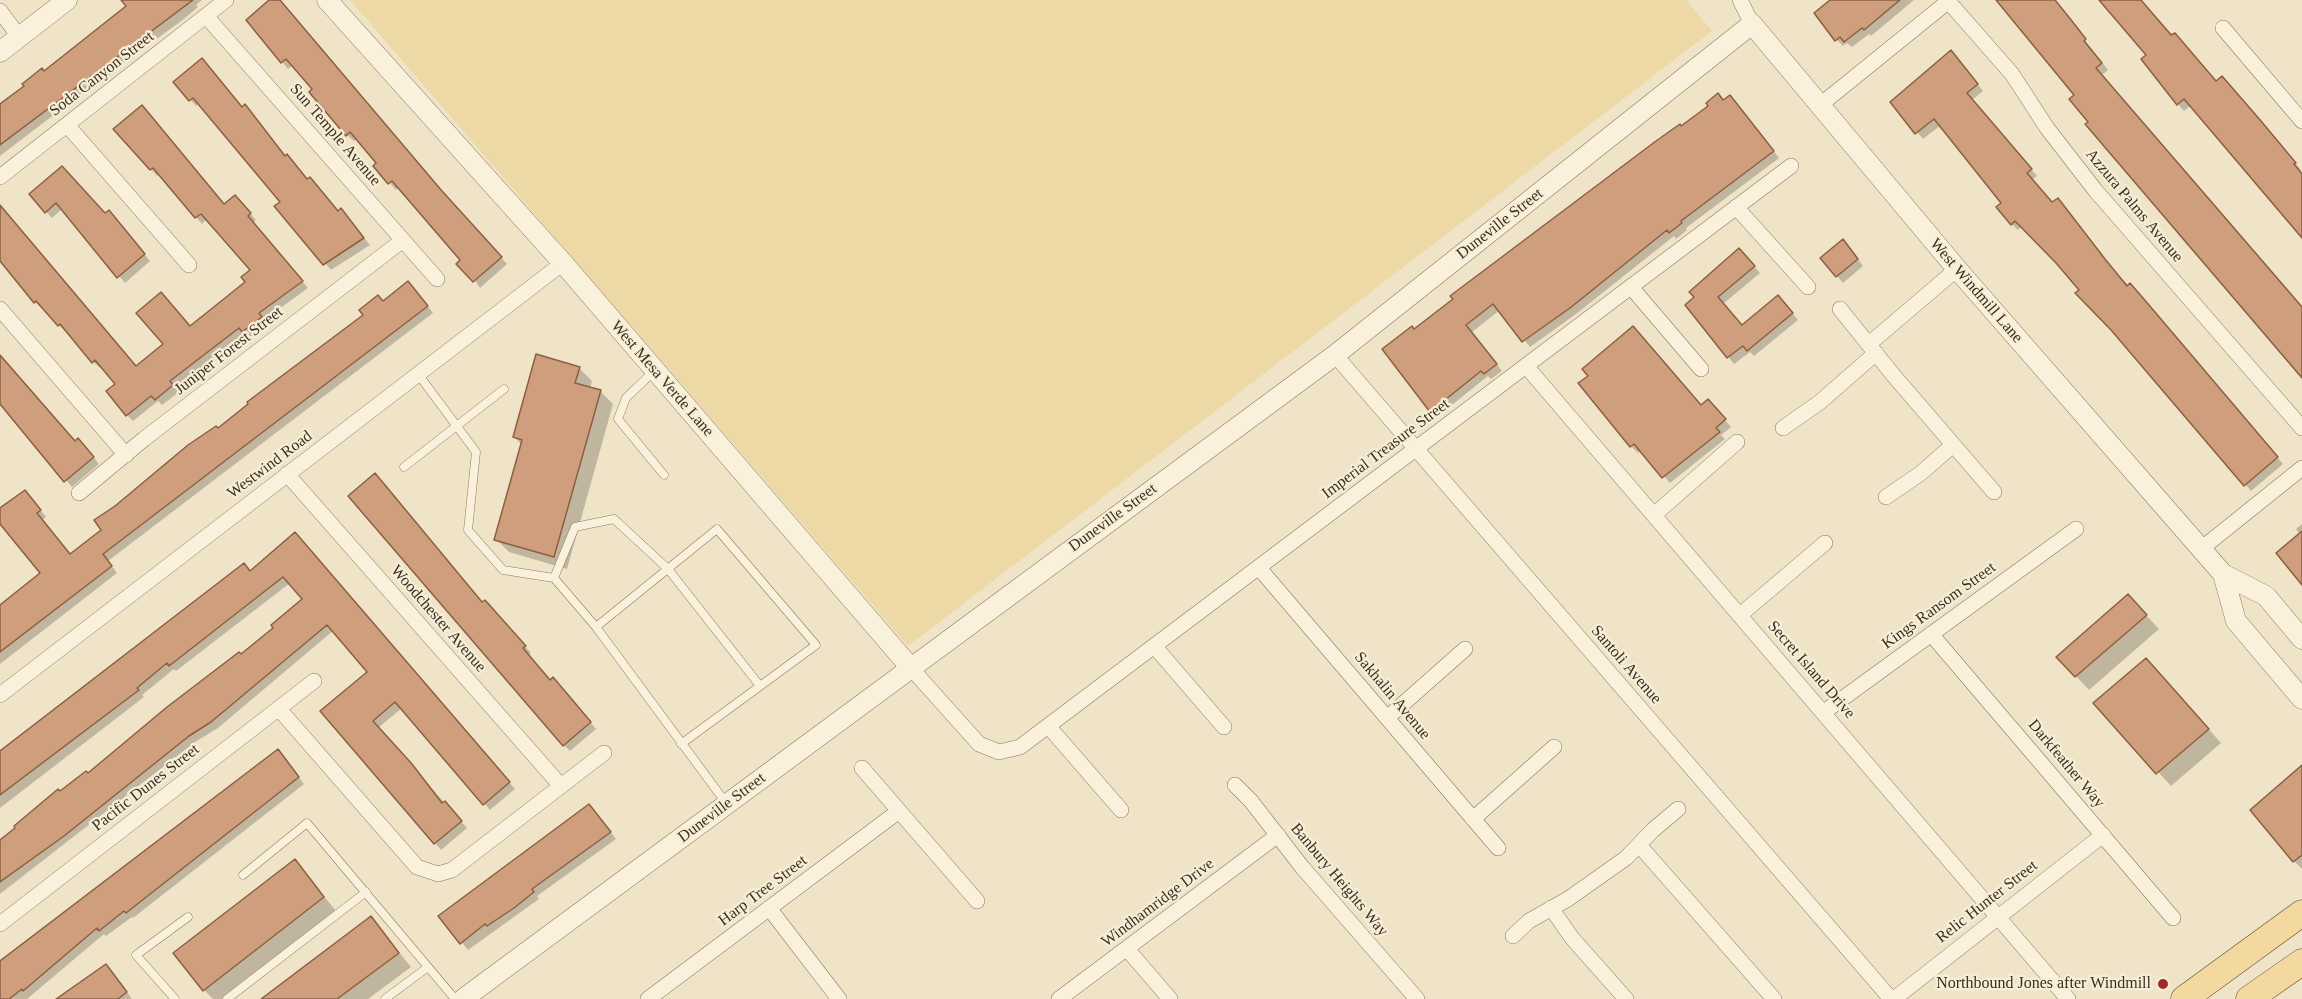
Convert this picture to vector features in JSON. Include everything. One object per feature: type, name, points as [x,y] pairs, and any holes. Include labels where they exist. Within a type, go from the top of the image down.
[{"type":"main road","points":[[2184,999],[2302,913]]},
{"type":"main road","points":[[2249,999],[2302,962]]},
{"type":"street","points":[[0,52],[68,0]]},
{"type":"street","name":"Soda Canyon Street","points":[[0,177],[226,0]]},
{"type":"street","name":"West Mesa Verde Lane","points":[[327,0],[563,263],[910,668],[979,744],[999,752]]},
{"type":"street","name":"West Windmill Lane","points":[[1740,0],[1752,24],[1819,106],[1957,270],[2201,549],[2223,574],[2266,596],[2302,639]]},
{"type":"street","points":[[1819,106],[1949,1]]},
{"type":"street","name":"Azzura Palms Avenue","points":[[1949,1],[2012,74],[2047,128],[2095,190],[2302,428]]},
{"type":"street","points":[[0,11],[20,38]]},
{"type":"street","name":"Sun Temple Avenue","points":[[206,16],[437,279]]},
{"type":"street","name":"Duneville Street","points":[[463,999],[1335,355],[1752,24]]},
{"type":"street","points":[[2223,28],[2302,121]]},
{"type":"street","points":[[67,124],[189,265]]},
{"type":"street","name":"Imperial Treasure Street","points":[[999,752],[1020,747],[1049,727],[1791,165]]},
{"type":"street","points":[[1736,207],[1808,287]]},
{"type":"street","name":"Juniper Forest Street","points":[[79,494],[403,240]]},
{"type":"street","name":"Westwind Road","points":[[0,695],[563,263]]},
{"type":"street","points":[[1783,428],[1820,402],[1872,348],[1957,270]]},
{"type":"street","points":[[1631,287],[1701,369]]},
{"type":"street","points":[[0,309],[126,455]]},
{"type":"street","points":[[1840,309],[1994,492]]},
{"type":"street","name":"Santoli Avenue","points":[[1335,355],[1889,998]]},
{"type":"street","name":"Secret Island Drive","points":[[1526,366],[2068,999]]},
{"type":"street","points":[[1654,515],[1737,442]]},
{"type":"street","points":[[1886,497],[1922,473],[1953,445]]},
{"type":"street","points":[[2201,549],[2302,468]]},
{"type":"street","name":"Woodchester Avenue","points":[[287,474],[561,786]]},
{"type":"street","name":"Kings Ransom Street","points":[[1824,712],[2076,529]]},
{"type":"street","points":[[1740,615],[1825,543]]},
{"type":"street","name":"Sakhalin Avenue","points":[[1259,568],[1498,848]]},
{"type":"street","name":"West Windmill Lane","points":[[2223,574],[2236,621],[2302,699]]},
{"type":"street","name":"Darkfeather Way","points":[[1931,634],[2174,918]]},
{"type":"street","points":[[1155,647],[1224,727]]},
{"type":"street","points":[[1387,718],[1465,649]]},
{"type":"street","name":"Pacific Dunes Street","points":[[0,924],[314,681]]},
{"type":"street","points":[[279,709],[417,867],[438,874],[452,870],[604,753]]},
{"type":"street","points":[[1049,727],[1121,810]]},
{"type":"street","points":[[1473,819],[1554,747]]},
{"type":"street","points":[[862,768],[977,901]]},
{"type":"street","name":"Banbury Heights Way","points":[[1235,785],[1302,867],[1417,999]]},
{"type":"street","points":[[1513,936],[1529,921],[1626,858],[1678,809]]},
{"type":"street","name":"Harp Tree Street","points":[[648,999],[899,811]]},
{"type":"street","name":"Relic Hunter Street","points":[[1889,998],[2103,835]]},
{"type":"street","name":"Windhamridge Drive","points":[[1059,999],[1278,836]]},
{"type":"street","points":[[1639,845],[1773,999]]},
{"type":"street","points":[[769,908],[839,999]]},
{"type":"street","points":[[1551,908],[1572,938],[1626,999]]},
{"type":"street","points":[[1127,949],[1170,999]]},
{"type":"lane","points":[[655,370],[626,398],[618,419],[664,475]]},
{"type":"lane","points":[[418,374],[476,452],[468,530],[503,570],[554,578],[596,627],[727,804]]},
{"type":"lane","points":[[404,467],[504,389]]},
{"type":"lane","points":[[554,578],[576,527],[614,519],[668,569],[760,686]]},
{"type":"lane","points":[[596,627],[717,529],[816,645],[681,744]]},
{"type":"lane","points":[[243,875],[307,823],[455,999]]},
{"type":"lane","points":[[227,999],[366,892]]},
{"type":"lane","points":[[175,999],[136,955],[188,917]]},
{"type":"lane","points":[[386,999],[428,967]]},
{"type":"sand","points":[[350,0],[1686,0],[1712,31],[908,646]]},
{"type":"building","points":[[121,0],[193,0],[0,145],[0,104],[24,86],[22,84],[42,68],[44,71],[126,6]]},
{"type":"building","points":[[269,0],[280,0],[442,191],[502,257],[473,282],[456,264],[460,260],[392,181],[388,184],[373,166],[376,163],[350,132],[346,136],[309,92],[312,89],[286,59],[281,63],[246,20]]},
{"type":"building","points":[[1830,0],[1900,0],[1864,30],[1862,28],[1844,42],[1840,37],[1835,41],[1814,13]]},
{"type":"building","points":[[1996,0],[2055,0],[2068,16],[2102,63],[2096,68],[2302,307],[2302,378],[2085,124],[2088,122],[2069,99],[2074,95]]},
{"type":"building","points":[[2099,0],[2141,0],[2171,35],[2175,33],[2216,81],[2222,76],[2261,121],[2296,163],[2294,164],[2302,174],[2302,238],[2184,99],[2177,105],[2141,59],[2146,55]]},
{"type":"building","points":[[1951,50],[1978,84],[1967,93],[2032,169],[2027,173],[2052,202],[2058,198],[2127,286],[2130,283],[2278,457],[2244,486],[2111,330],[2075,293],[2079,290],[2056,263],[2015,221],[2011,225],[1996,207],[2001,203],[1934,119],[1915,134],[1890,102]]},
{"type":"building","points":[[202,58],[242,107],[245,104],[285,156],[287,154],[307,179],[310,177],[338,211],[341,208],[364,238],[323,265],[274,206],[280,202],[193,98],[189,101],[173,82]]},
{"type":"building","points":[[1718,93],[1723,100],[1730,95],[1774,151],[1681,221],[1682,223],[1669,233],[1667,230],[1570,308],[1522,342],[1493,304],[1466,325],[1497,364],[1484,374],[1481,371],[1430,412],[1382,349],[1412,326],[1414,329],[1453,299],[1450,296],[1656,141],[1708,106],[1706,103]]},
{"type":"building","points":[[142,105],[224,204],[235,195],[251,213],[248,216],[303,281],[259,313],[262,317],[242,332],[239,328],[170,381],[173,385],[155,400],[151,396],[126,416],[106,391],[115,384],[95,360],[92,363],[60,324],[58,326],[36,301],[34,303],[0,261],[0,205],[136,366],[163,344],[136,313],[161,292],[190,326],[245,282],[241,277],[250,270],[201,214],[195,218],[153,168],[150,170],[113,129]]},
{"type":"building","points":[[62,166],[105,213],[109,210],[145,254],[117,278],[56,203],[45,213],[29,194]]},
{"type":"building","points":[[1843,239],[1858,259],[1836,277],[1820,258]]},
{"type":"building","points":[[1739,248],[1755,266],[1718,297],[1742,325],[1778,295],[1793,313],[1747,351],[1743,346],[1727,358],[1685,305],[1694,297],[1689,292]]},
{"type":"building","points":[[408,281],[428,306],[103,554],[112,566],[0,652],[0,605],[40,573],[0,524],[0,508],[25,490],[41,510],[37,513],[70,554],[101,530],[94,520],[115,506],[188,445],[216,426],[218,428],[248,404],[247,402],[363,315],[359,310],[378,295],[383,301]]},
{"type":"building","points":[[1633,326],[1701,405],[1708,399],[1726,419],[1716,428],[1720,432],[1662,478],[1634,444],[1630,447],[1578,383],[1588,376],[1582,369]]},
{"type":"building","points":[[536,354],[580,367],[575,383],[601,390],[554,557],[494,540],[522,440],[513,437]]},
{"type":"building","points":[[0,355],[75,441],[78,438],[94,457],[64,482],[0,404]]},
{"type":"building","points":[[375,473],[482,602],[485,600],[526,646],[523,648],[550,680],[553,677],[591,722],[563,746],[348,496]]},
{"type":"building","points":[[2302,531],[2302,585],[2276,553]]},
{"type":"building","points":[[295,532],[510,782],[483,805],[395,702],[373,721],[412,764],[442,803],[445,801],[462,821],[434,844],[320,711],[367,672],[327,625],[211,722],[189,736],[64,836],[0,882],[0,840],[15,828],[14,826],[58,789],[60,791],[86,771],[88,773],[167,707],[239,652],[241,654],[273,628],[271,625],[302,599],[283,577],[169,666],[167,663],[137,688],[139,690],[0,795],[0,751],[244,563],[250,571]]},
{"type":"building","points":[[2128,594],[2147,615],[2075,677],[2056,657]]},
{"type":"building","points":[[2146,658],[2209,729],[2156,774],[2093,703]]},
{"type":"building","points":[[278,749],[299,777],[126,913],[124,911],[99,931],[97,928],[23,991],[22,989],[9,999],[0,999],[0,961]]},
{"type":"building","points":[[2302,765],[2302,855],[2293,862],[2250,810]]},
{"type":"building","points":[[589,804],[611,832],[532,889],[534,892],[514,908],[487,926],[485,924],[460,944],[438,916]]},
{"type":"building","points":[[295,859],[324,897],[203,991],[173,953]]},
{"type":"building","points":[[371,916],[399,953],[337,999],[261,999]]},
{"type":"building","points":[[106,964],[127,992],[118,999],[56,999]]},
{"type":"place","name":"Northbound Jones after Windmill","points":[[2163,984]]}]
